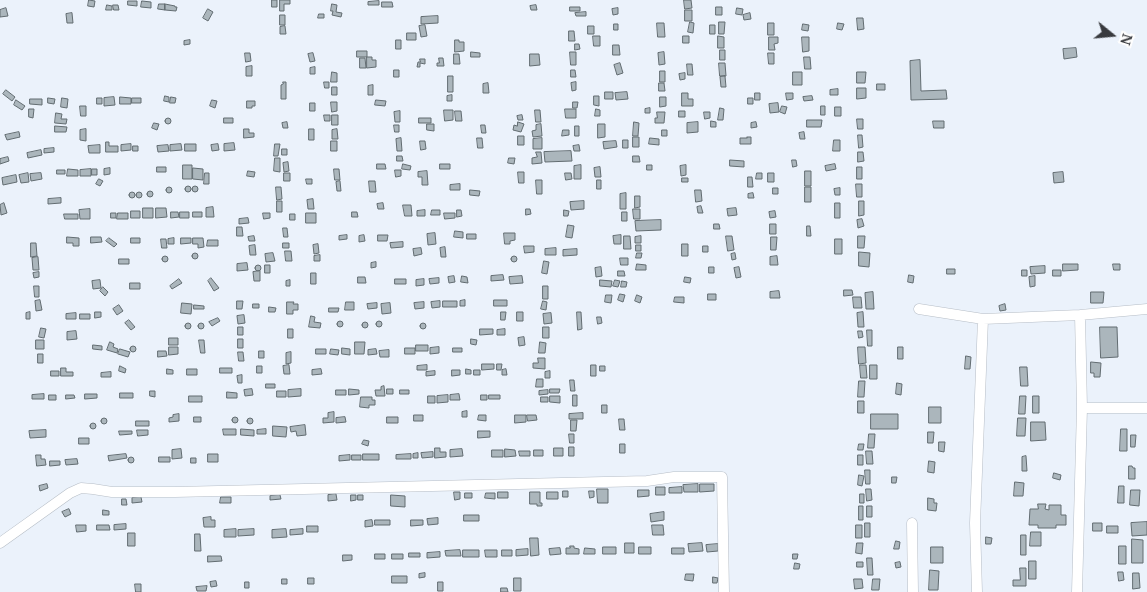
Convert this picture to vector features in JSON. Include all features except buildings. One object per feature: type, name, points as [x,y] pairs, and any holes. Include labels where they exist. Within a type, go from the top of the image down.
[{"type":"street","points":[[919,309],[983,319],[1080,315],[1147,309]]},
{"type":"street","points":[[1077,592],[1082,408],[1080,315]]},
{"type":"street","points":[[977,592],[975,523],[983,319]]},
{"type":"street","points":[[1082,408],[1147,408]]},
{"type":"street","points":[[0,543],[70,493],[81,488],[112,492],[176,492],[722,477],[724,592]]},
{"type":"street","points":[[912,523],[913,592]]}]
